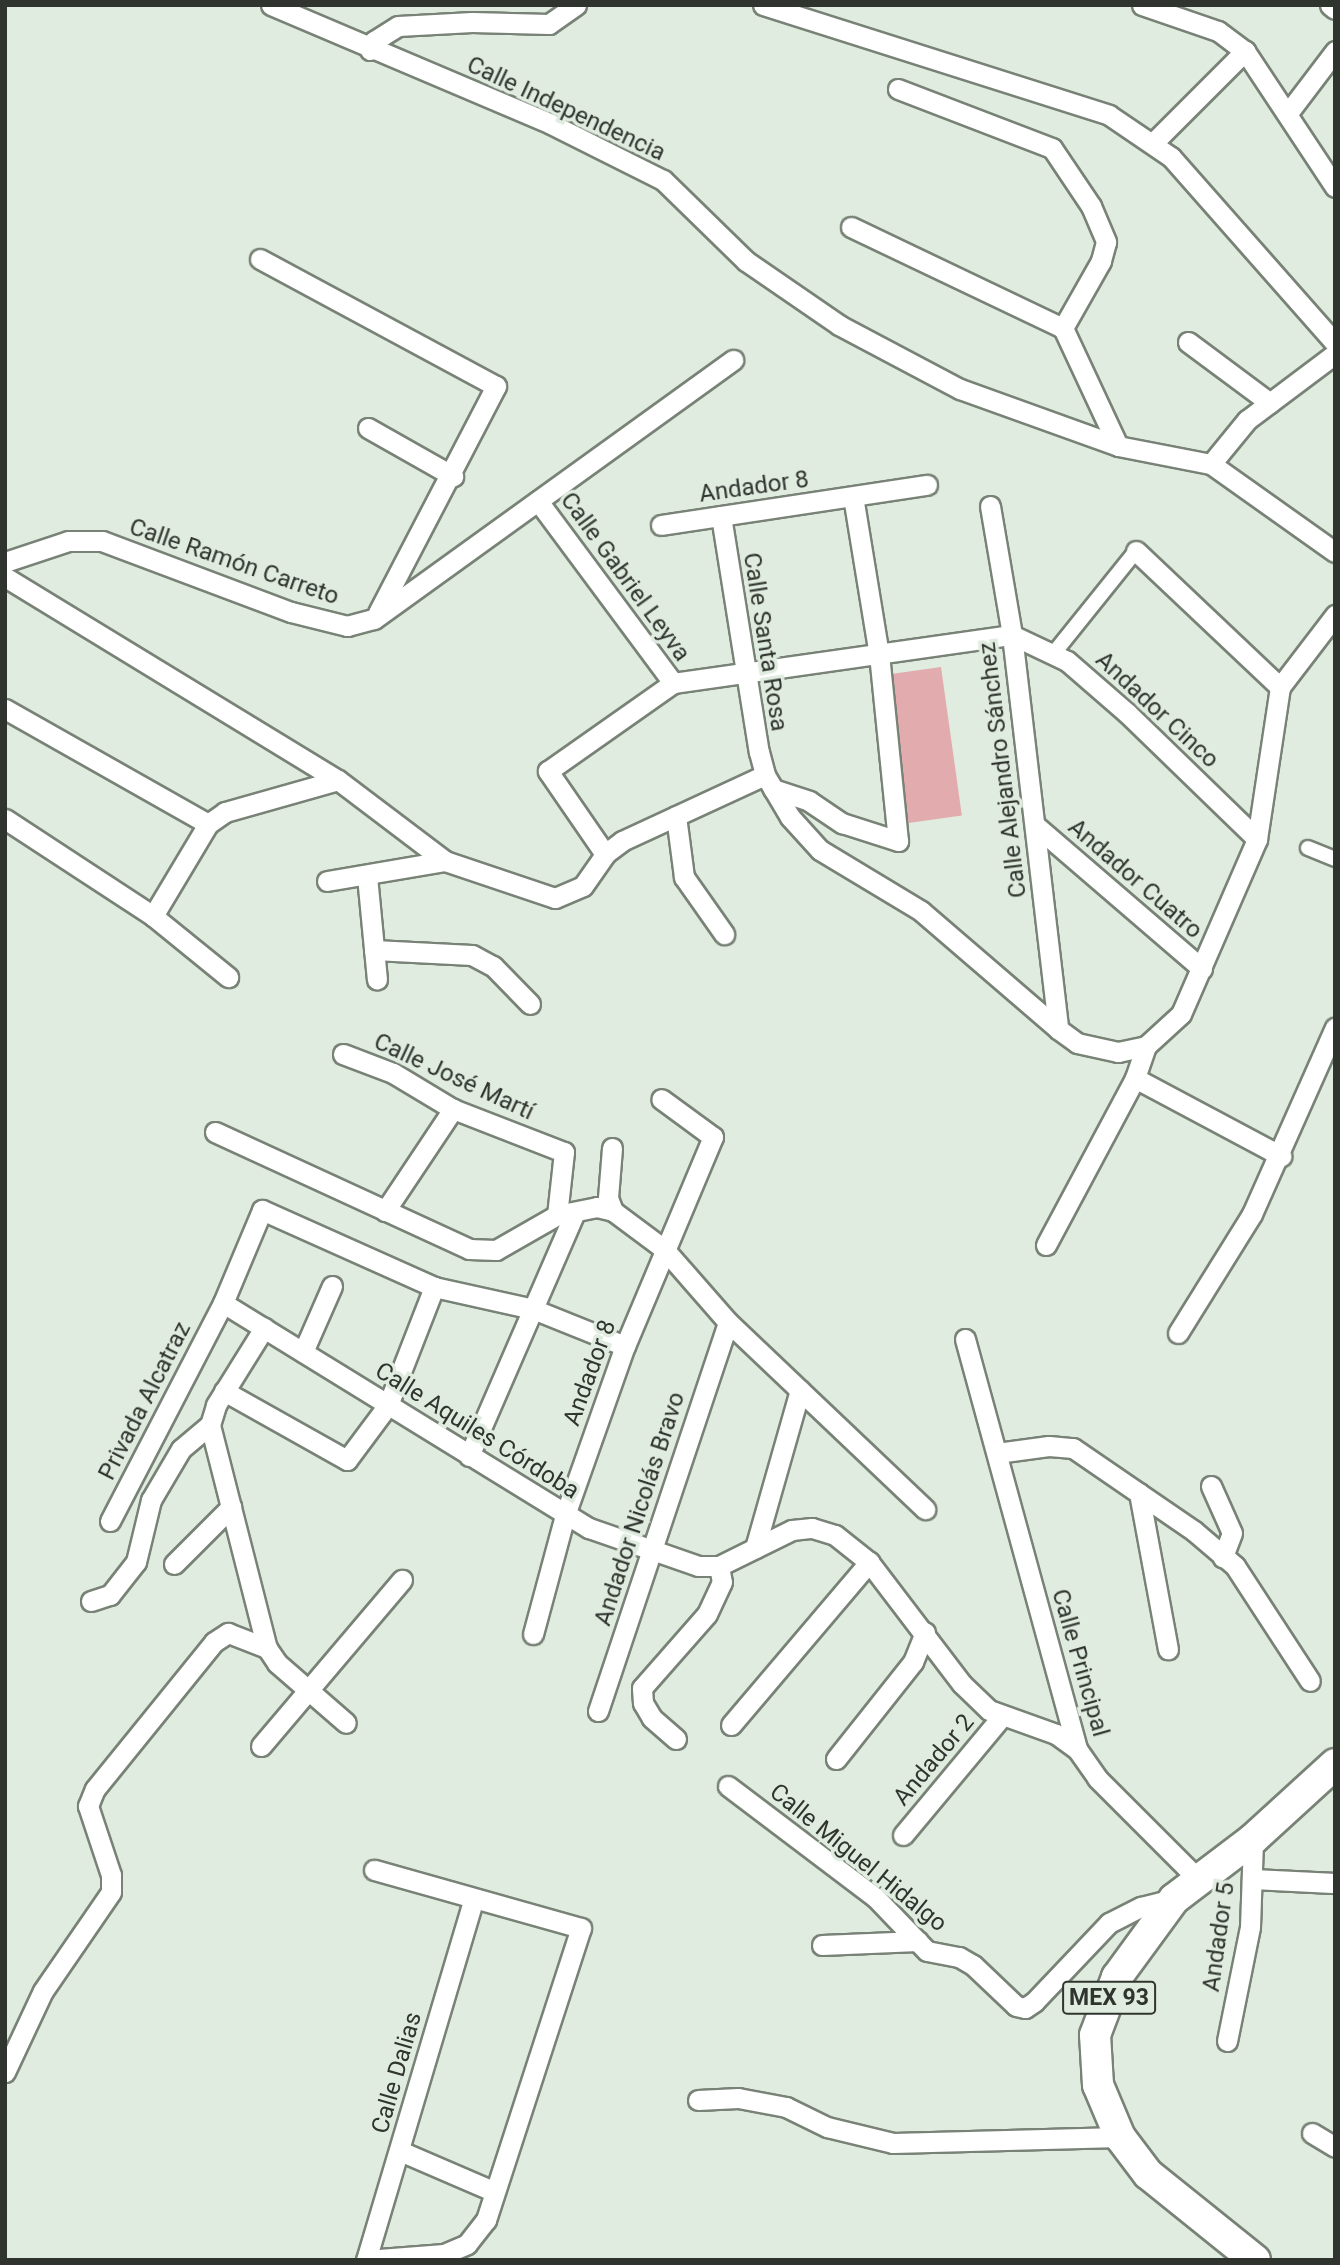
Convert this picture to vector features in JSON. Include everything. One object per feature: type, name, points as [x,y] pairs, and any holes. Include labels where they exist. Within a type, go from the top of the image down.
[{"type":"main road","name":"MEX 93","points":[[1255,2260],[1148,2174],[1120,2137],[1098,2085],[1095,2035],[1117,1977],[1174,1899],[1197,1878],[1253,1839],[1335,1764]]},
{"type":"street","points":[[271,5],[370,50]]},
{"type":"street","name":"Calle Independencia","points":[[576,5],[549,24],[472,22],[398,26],[374,41],[370,50],[539,119],[663,180],[746,261],[839,325],[948,383],[1118,446],[1210,464],[1335,552]]},
{"type":"street","points":[[763,5],[1109,115],[1154,142],[1335,343]]},
{"type":"street","points":[[1142,5],[1218,31],[1245,51],[1335,187]]},
{"type":"street","points":[[1330,5],[1335,9]]},
{"type":"street","points":[[1154,142],[1245,51]]},
{"type":"street","points":[[1288,113],[1335,51]]},
{"type":"street","points":[[898,89],[1052,148],[1091,206],[1106,242],[1101,261],[1063,328]]},
{"type":"street","points":[[850,227],[1063,328],[1118,446]]},
{"type":"street","points":[[260,259],[496,386],[453,476],[374,619]]},
{"type":"street","points":[[1188,342],[1270,403]]},
{"type":"street","points":[[1210,464],[1247,420],[1335,354]]},
{"type":"street","name":"Calle Ramón Carreto","points":[[5,562],[85,539],[326,622],[347,626],[374,619],[733,360]]},
{"type":"street","points":[[368,428],[453,476]]},
{"type":"street","name":"Andador 8","points":[[661,525],[927,485]]},
{"type":"street","points":[[5,577],[338,780],[445,862],[555,898],[583,886],[605,854],[622,841],[676,816],[769,782],[809,801],[842,823],[898,841],[879,654],[853,497]]},
{"type":"street","name":"Calle Gabriel Leyva","points":[[538,501],[673,683]]},
{"type":"street","name":"Calle Alejandro Sánchez","points":[[990,506],[1012,635],[1058,1029]]},
{"type":"street","name":"Calle Santa Rosa","points":[[721,516],[744,676],[769,782]]},
{"type":"street","points":[[1054,653],[1136,551],[1280,687]]},
{"type":"street","points":[[1046,1245],[1135,1078],[1146,1046],[1181,1014],[1258,839],[1280,687],[1335,615]]},
{"type":"street","points":[[605,854],[548,771],[673,683],[744,676],[1012,635]]},
{"type":"street","name":"Andador Cinco","points":[[1012,635],[1054,653],[1128,713],[1258,839]]},
{"type":"street","points":[[5,709],[208,824]]},
{"type":"street","points":[[153,916],[208,824],[225,812],[338,780]]},
{"type":"street","points":[[769,782],[820,850],[920,911],[1077,1043],[1118,1052],[1146,1046]]},
{"type":"street","points":[[676,816],[684,877],[724,934]]},
{"type":"street","points":[[5,819],[153,916],[228,977]]},
{"type":"street","name":"Andador Cuatro","points":[[1036,826],[1202,968]]},
{"type":"street","points":[[1308,848],[1335,859]]},
{"type":"street","points":[[327,881],[445,862]]},
{"type":"street","points":[[367,876],[377,980]]},
{"type":"street","points":[[374,950],[472,955],[493,966],[530,1003]]},
{"type":"street","points":[[1178,1333],[1252,1214],[1281,1156],[1335,1028]]},
{"type":"street","name":"Calle José Martí","points":[[343,1054],[393,1073],[453,1109],[564,1152],[566,1215]]},
{"type":"street","points":[[1135,1078],[1281,1156]]},
{"type":"street","points":[[661,1099],[713,1137],[664,1249]]},
{"type":"street","points":[[385,1210],[453,1109]]},
{"type":"street","points":[[215,1132],[482,1251],[496,1250],[566,1215],[597,1207],[613,1211],[664,1249],[728,1322],[925,1509]]},
{"type":"street","points":[[612,1148],[608,1198],[613,1211]]},
{"type":"street","name":"Privada Alcatraz","points":[[110,1521],[223,1303],[262,1210],[435,1287]]},
{"type":"street","points":[[469,1457],[533,1309],[566,1215]]},
{"type":"street","name":"Andador 8","points":[[533,1634],[565,1515],[625,1346],[664,1249]]},
{"type":"street","points":[[303,1352],[332,1286]]},
{"type":"street","points":[[225,1391],[347,1460],[388,1405],[435,1287],[533,1309],[625,1346]]},
{"type":"street","name":"Calle Aquiles Córdoba","points":[[223,1303],[565,1515],[698,1566],[719,1566]]},
{"type":"street","name":"Andador Nicolás Bravo","points":[[597,1711],[655,1550],[728,1322]]},
{"type":"street","points":[[91,1601],[110,1595],[136,1562],[151,1500],[181,1449],[210,1425],[225,1391],[264,1328]]},
{"type":"street","name":"Calle Principal","points":[[965,1339],[1077,1749],[1097,1778],[1197,1878]]},
{"type":"street","points":[[755,1548],[800,1390]]},
{"type":"street","points":[[210,1425],[212,1448],[231,1507],[267,1647],[277,1663],[346,1723]]},
{"type":"street","points":[[997,1453],[1049,1446],[1073,1448],[1139,1493],[1235,1566],[1310,1681]]},
{"type":"street","points":[[1211,1486],[1232,1533],[1223,1557]]},
{"type":"street","points":[[1139,1493],[1168,1649]]},
{"type":"street","points":[[174,1564],[231,1507]]},
{"type":"street","points":[[676,1739],[652,1718],[643,1703],[642,1688],[707,1614],[722,1582],[719,1566],[792,1530],[812,1528],[835,1535],[869,1562],[962,1684],[1002,1716],[1056,1734],[1077,1749]]},
{"type":"street","points":[[731,1725],[869,1562]]},
{"type":"street","points":[[261,1746],[402,1580]]},
{"type":"street","points":[[836,1759],[913,1662],[925,1632]]},
{"type":"street","points":[[5,2072],[43,1991],[111,1892],[111,1875],[88,1806],[110,1767],[214,1642],[228,1633],[267,1647]]},
{"type":"street","name":"Andador 2","points":[[903,1835],[1002,1716]]},
{"type":"street","name":"Calle Miguel Hidalgo","points":[[728,1786],[875,1897],[927,1951],[959,1957],[973,1965],[1016,2006],[1026,2008],[1109,1923],[1141,1907],[1174,1899]]},
{"type":"street","name":"Andador 5","points":[[1227,2041],[1250,1927],[1253,1839]]},
{"type":"street","points":[[366,2260],[444,2254],[467,2244],[486,2220],[580,1928],[374,1870]]},
{"type":"street","points":[[1252,1879],[1335,1883]]},
{"type":"street","name":"Calle Dalias","points":[[366,2260],[473,1900]]},
{"type":"street","points":[[822,1945],[918,1941]]},
{"type":"street","points":[[698,2100],[738,2098],[786,2107],[827,2127],[893,2143],[1120,2137]]},
{"type":"street","points":[[1312,2133],[1335,2147]]},
{"type":"street","points":[[400,2151],[495,2192]]},
{"type":"shaded area","points":[[941,667],[962,816],[908,823],[888,675]]}]
